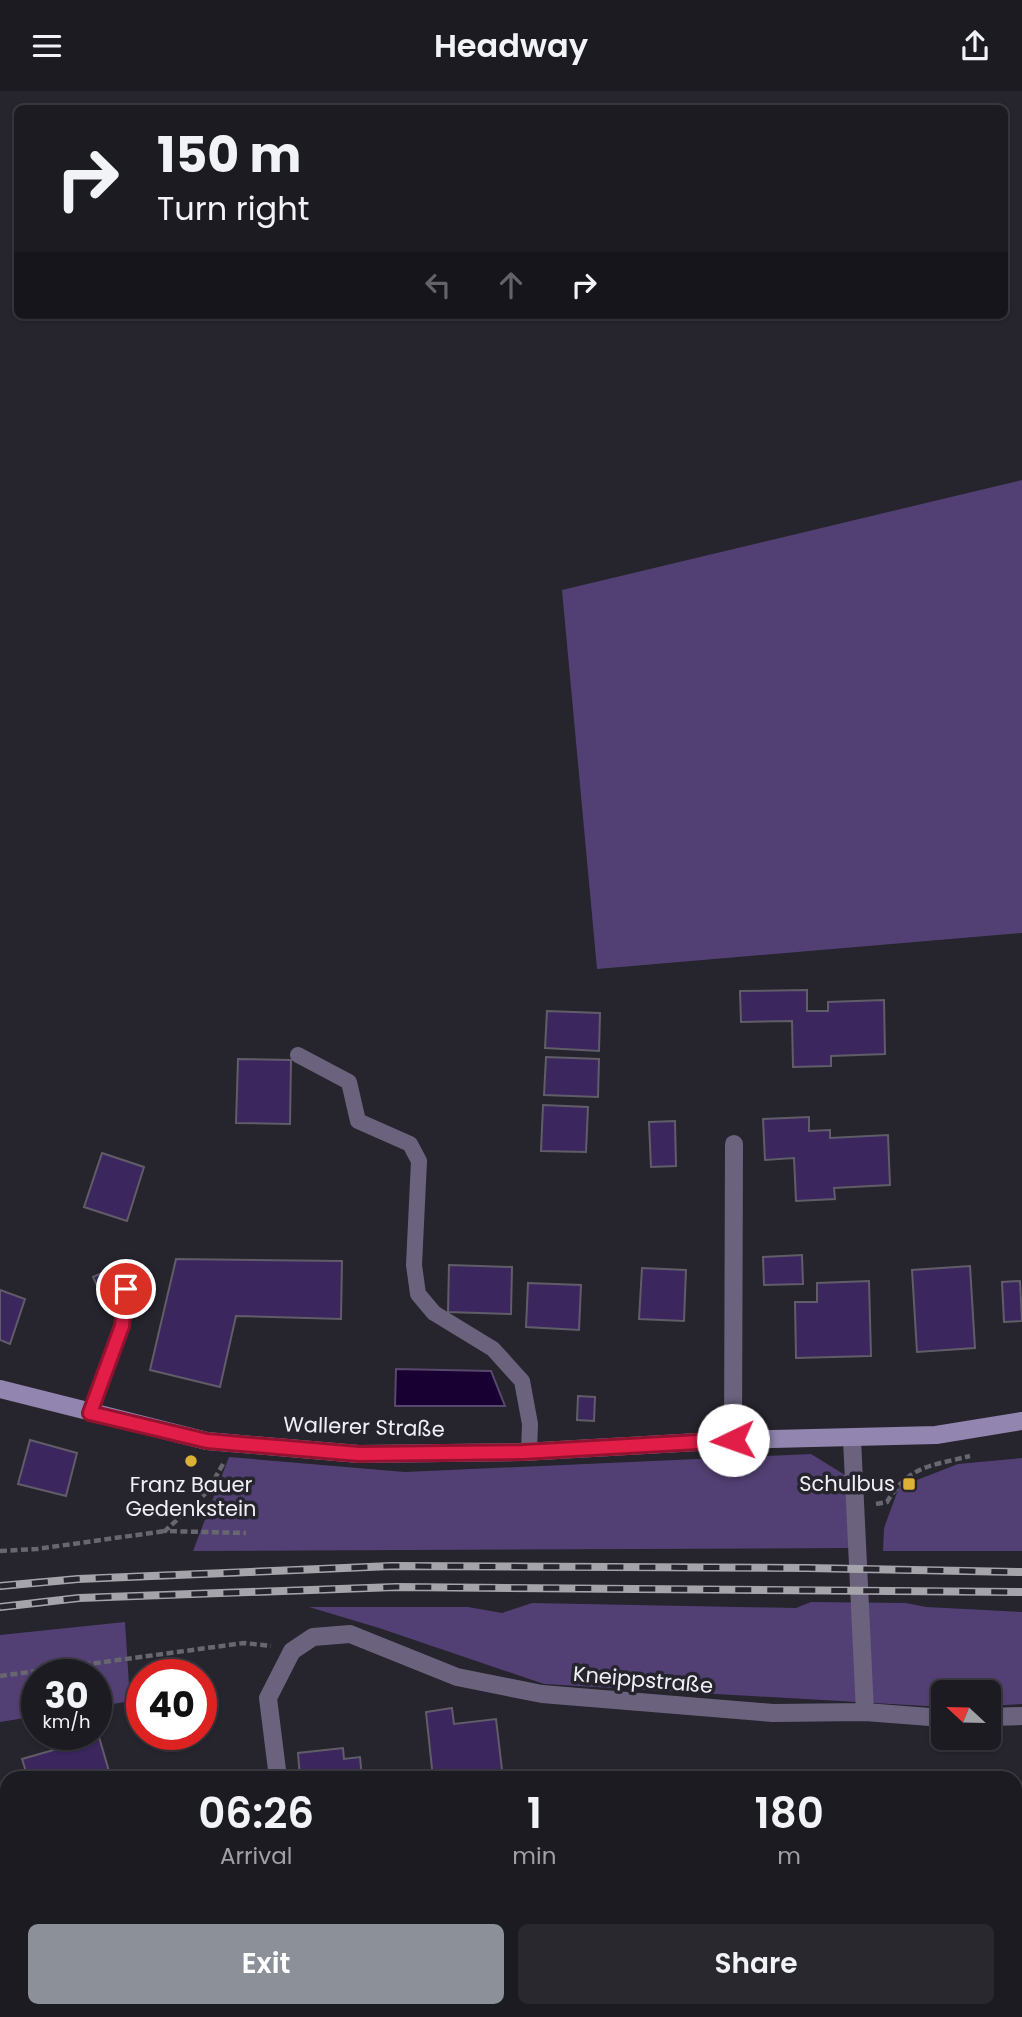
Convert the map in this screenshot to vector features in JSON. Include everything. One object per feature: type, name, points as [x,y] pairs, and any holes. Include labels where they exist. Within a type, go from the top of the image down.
[{"type":"street","points":[[733,1440],[734,1144]]},
{"type":"street","name":"Wallerer Straße","points":[[0,1389],[207,1441],[359,1454],[529,1451],[733,1440],[936,1435],[1022,1421]]},
{"type":"street","points":[[852,1439],[865,1712]]},
{"type":"street","name":"Kneippstraße","points":[[292,1651],[313,1637],[350,1635],[457,1677],[542,1695],[773,1713],[865,1712],[931,1717]]},
{"type":"street","points":[[277,1771],[268,1698],[292,1651]]},
{"type":"street","points":[[1001,1717],[1022,1716]]},
{"type":"lane","points":[[298,1055],[349,1082],[358,1121],[410,1144],[419,1161],[414,1265],[418,1294],[434,1313],[493,1349],[522,1381],[530,1424],[529,1451]]},
{"type":"lane","points":[[90,1413],[122,1326],[126,1289]]},
{"type":"path","points":[[165,1531],[206,1492],[235,1444]]},
{"type":"path","points":[[855,1508],[887,1502],[906,1475],[975,1455]]},
{"type":"path","points":[[0,1551],[37,1549],[165,1531],[246,1533]]},
{"type":"path","points":[[0,1676],[244,1643],[292,1651]]},
{"type":"shaded area","points":[[1022,480],[1022,933],[597,969],[562,590]]},
{"type":"shaded area","points":[[396,1369],[491,1371],[505,1406],[395,1406]]},
{"type":"shaded area","points":[[811,1454],[845,1475],[849,1548],[193,1551],[229,1457],[405,1472]]},
{"type":"shaded area","points":[[1022,1458],[1022,1551],[883,1551],[884,1528],[899,1487],[958,1464]]},
{"type":"shaded area","points":[[811,1602],[906,1603],[926,1607],[1022,1612],[1022,1704],[1001,1705],[1001,1680],[931,1680],[931,1706],[544,1684],[309,1607],[468,1607],[502,1613],[532,1603],[796,1608]]},
{"type":"shaded area","points":[[125,1622],[126,1702],[112,1704],[112,1659],[21,1659],[21,1719],[0,1722],[0,1635]]},
{"type":"building","points":[[807,990],[807,1011],[828,1011],[828,1002],[884,1000],[885,1054],[831,1056],[831,1066],[793,1067],[792,1021],[741,1022],[740,991]]},
{"type":"building","points":[[547,1011],[600,1013],[599,1051],[545,1048]]},
{"type":"building","points":[[546,1057],[599,1059],[598,1097],[544,1095]]},
{"type":"building","points":[[238,1059],[291,1060],[290,1124],[236,1123]]},
{"type":"building","points":[[543,1105],[588,1107],[586,1152],[541,1151]]},
{"type":"building","points":[[809,1117],[809,1131],[830,1130],[830,1138],[888,1135],[890,1185],[834,1188],[835,1199],[796,1201],[794,1158],[765,1160],[763,1119]]},
{"type":"building","points":[[675,1121],[676,1166],[651,1167],[649,1122]]},
{"type":"building","points":[[102,1153],[144,1167],[127,1221],[84,1207]]},
{"type":"building","points":[[802,1255],[803,1284],[764,1285],[763,1257]]},
{"type":"building","points":[[176,1259],[342,1261],[341,1319],[236,1316],[220,1387],[150,1370]]},
{"type":"building","points":[[449,1265],[512,1267],[511,1314],[448,1312]]},
{"type":"building","points":[[970,1266],[975,1348],[917,1352],[912,1270]]},
{"type":"building","points":[[642,1268],[686,1270],[684,1321],[639,1319]]},
{"type":"building","points":[[106,1271],[115,1292],[103,1298],[93,1277]]},
{"type":"building","points":[[869,1281],[871,1356],[796,1358],[795,1302],[817,1302],[817,1283]]},
{"type":"building","points":[[1020,1281],[1022,1321],[1004,1322],[1002,1282]]},
{"type":"building","points":[[528,1283],[581,1285],[579,1330],[526,1327]]},
{"type":"building","points":[[0,1290],[25,1299],[10,1344],[0,1340]]},
{"type":"building","points":[[578,1396],[595,1397],[594,1421],[577,1420]]},
{"type":"building","points":[[30,1440],[77,1453],[66,1496],[18,1484]]},
{"type":"building","points":[[452,1708],[454,1724],[496,1719],[502,1771],[432,1771],[426,1712]]},
{"type":"building","points":[[343,1748],[344,1759],[360,1757],[361,1771],[299,1771],[298,1753]]},
{"type":"building","points":[[54,1750],[103,1750],[109,1771],[26,1771],[22,1759]]},
{"type":"railway","points":[[0,1586],[78,1579],[392,1566],[1022,1572]]},
{"type":"railway","points":[[0,1607],[79,1598],[396,1587],[1022,1592]]},
{"type":"place","name":"Franz Bauer Gedenkstein","points":[[191,1461]]},
{"type":"place","name":"Schulbus","points":[[909,1484]]},
{"type":"route","points":[[126,1289],[122,1326],[90,1413],[207,1441],[359,1454],[523,1452],[733,1440]]}]
